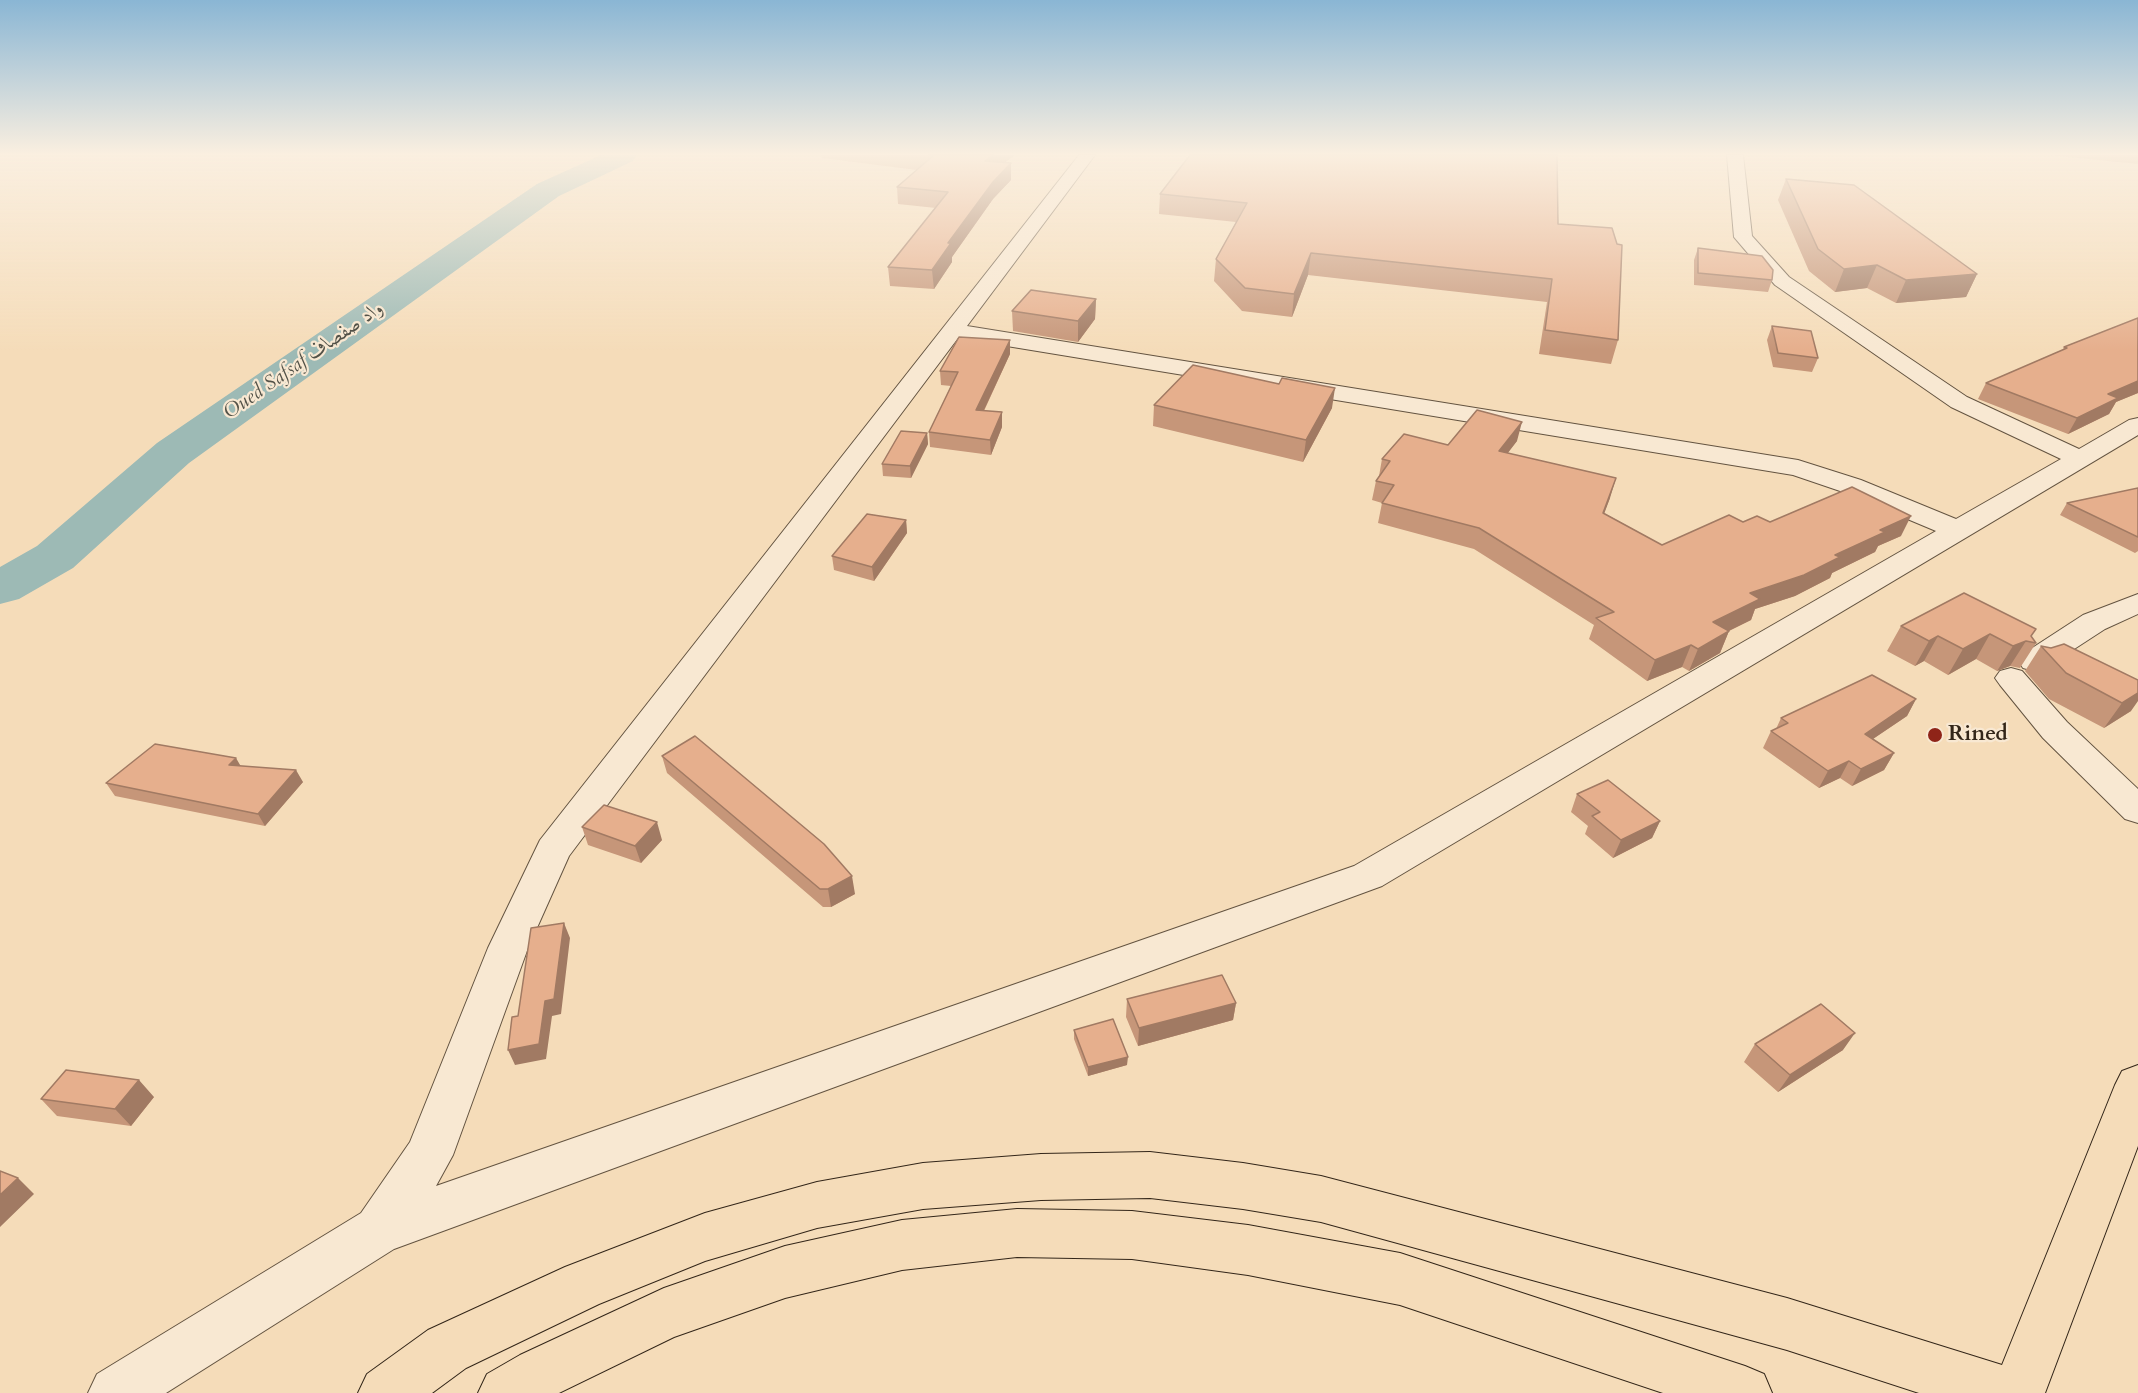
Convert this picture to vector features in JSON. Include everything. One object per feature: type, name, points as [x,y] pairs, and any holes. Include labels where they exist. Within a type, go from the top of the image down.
[{"type":"highway","points":[[2018,1393],[2138,1085]]},
{"type":"highway","points":[[386,1393],[447,1349],[583,1285],[705,1237],[817,1205],[923,1185],[1041,1178],[1150,1175],[1243,1186],[1321,1199],[1787,1324],[2005,1393]]},
{"type":"highway","points":[[506,1393],[539,1374],[664,1314],[785,1272],[902,1245],[1017,1233],[1132,1234],[1248,1251],[1400,1279],[1745,1393]]},
{"type":"street","points":[[379,1230],[429,1155],[508,948],[554,850],[1036,220]]},
{"type":"street","points":[[1741,220],[1743,237],[1782,281],[1959,402],[2080,459]]},
{"type":"street","points":[[951,330],[1798,468],[1852,486],[1958,530]]},
{"type":"street","points":[[116,1393],[379,1230],[1368,876],[2138,425]]},
{"type":"street","points":[[2138,603],[2094,622],[2023,670],[2055,730],[2138,810]]},
{"type":"building","points":[[926,220],[965,220],[932,270],[888,267]]},
{"type":"building","points":[[1238,220],[1558,220],[1558,224],[1612,228],[1617,244],[1622,245],[1618,340],[1545,330],[1552,279],[1311,253],[1294,294],[1245,288],[1216,259]]},
{"type":"building","points":[[1805,220],[1902,220],[1977,274],[1906,280],[1877,265],[1844,269],[1818,249]]},
{"type":"building","points":[[1698,248],[1762,256],[1773,270],[1772,280],[1698,273]]},
{"type":"building","points":[[1031,290],[1096,299],[1078,321],[1012,311]]},
{"type":"building","points":[[2138,318],[2138,381],[2108,394],[2118,398],[2077,418],[1986,383],[2067,348],[2064,347]]},
{"type":"building","points":[[1772,326],[1811,331],[1818,358],[1778,353]]},
{"type":"building","points":[[959,337],[1010,340],[976,410],[1002,412],[990,440],[929,432],[958,372],[940,371]]},
{"type":"building","points":[[1193,365],[1279,384],[1282,378],[1335,388],[1306,440],[1154,405]]},
{"type":"building","points":[[1477,410],[1522,422],[1499,451],[1616,478],[1603,513],[1662,545],[1729,515],[1743,522],[1757,516],[1770,522],[1852,487],[1911,516],[1880,530],[1885,532],[1835,555],[1840,557],[1804,575],[1750,593],[1760,599],[1713,622],[1729,631],[1698,649],[1691,645],[1655,660],[1596,618],[1614,612],[1479,528],[1382,503],[1394,485],[1376,481],[1390,461],[1382,459],[1404,434],[1448,445]]},
{"type":"building","points":[[901,431],[927,433],[910,466],[882,464]]},
{"type":"building","points":[[2138,488],[2138,537],[2067,503]]},
{"type":"building","points":[[867,514],[906,520],[872,567],[832,556]]},
{"type":"building","points":[[1964,593],[2036,629],[2031,636],[2036,643],[2026,641],[2013,646],[1990,634],[1963,649],[1938,636],[1929,641],[1901,626]]},
{"type":"building","points":[[2064,644],[2138,680],[2138,693],[2122,703],[2066,673],[2041,646],[2051,648]]},
{"type":"building","points":[[1872,675],[1916,699],[1865,734],[1894,753],[1861,769],[1849,761],[1828,771],[1771,731],[1788,723],[1781,718]]},
{"type":"building","points":[[695,736],[824,844],[852,876],[828,889],[820,889],[662,756]]},
{"type":"building","points":[[155,744],[236,758],[229,765],[296,770],[258,814],[106,783]]},
{"type":"building","points":[[1608,780],[1660,821],[1621,840],[1592,816],[1600,812],[1577,794]]},
{"type":"building","points":[[604,805],[657,822],[635,846],[582,827]]},
{"type":"building","points":[[564,923],[554,999],[545,1001],[539,1044],[508,1050],[512,1017],[518,1016],[531,928]]},
{"type":"building","points":[[1222,975],[1236,1003],[1139,1028],[1127,999]]},
{"type":"building","points":[[1821,1004],[1855,1033],[1790,1075],[1755,1044]]},
{"type":"building","points":[[1113,1019],[1128,1057],[1088,1067],[1074,1030]]},
{"type":"building","points":[[66,1070],[139,1080],[115,1109],[41,1099]]},
{"type":"building","points":[[0,1171],[18,1178],[0,1195]]},
{"type":"waterway","name":"Oued Safsaf واد صفصاف","points":[[0,588],[55,557],[173,453],[505,220]]},
{"type":"place","name":"Rined","points":[[1935,735]]}]
